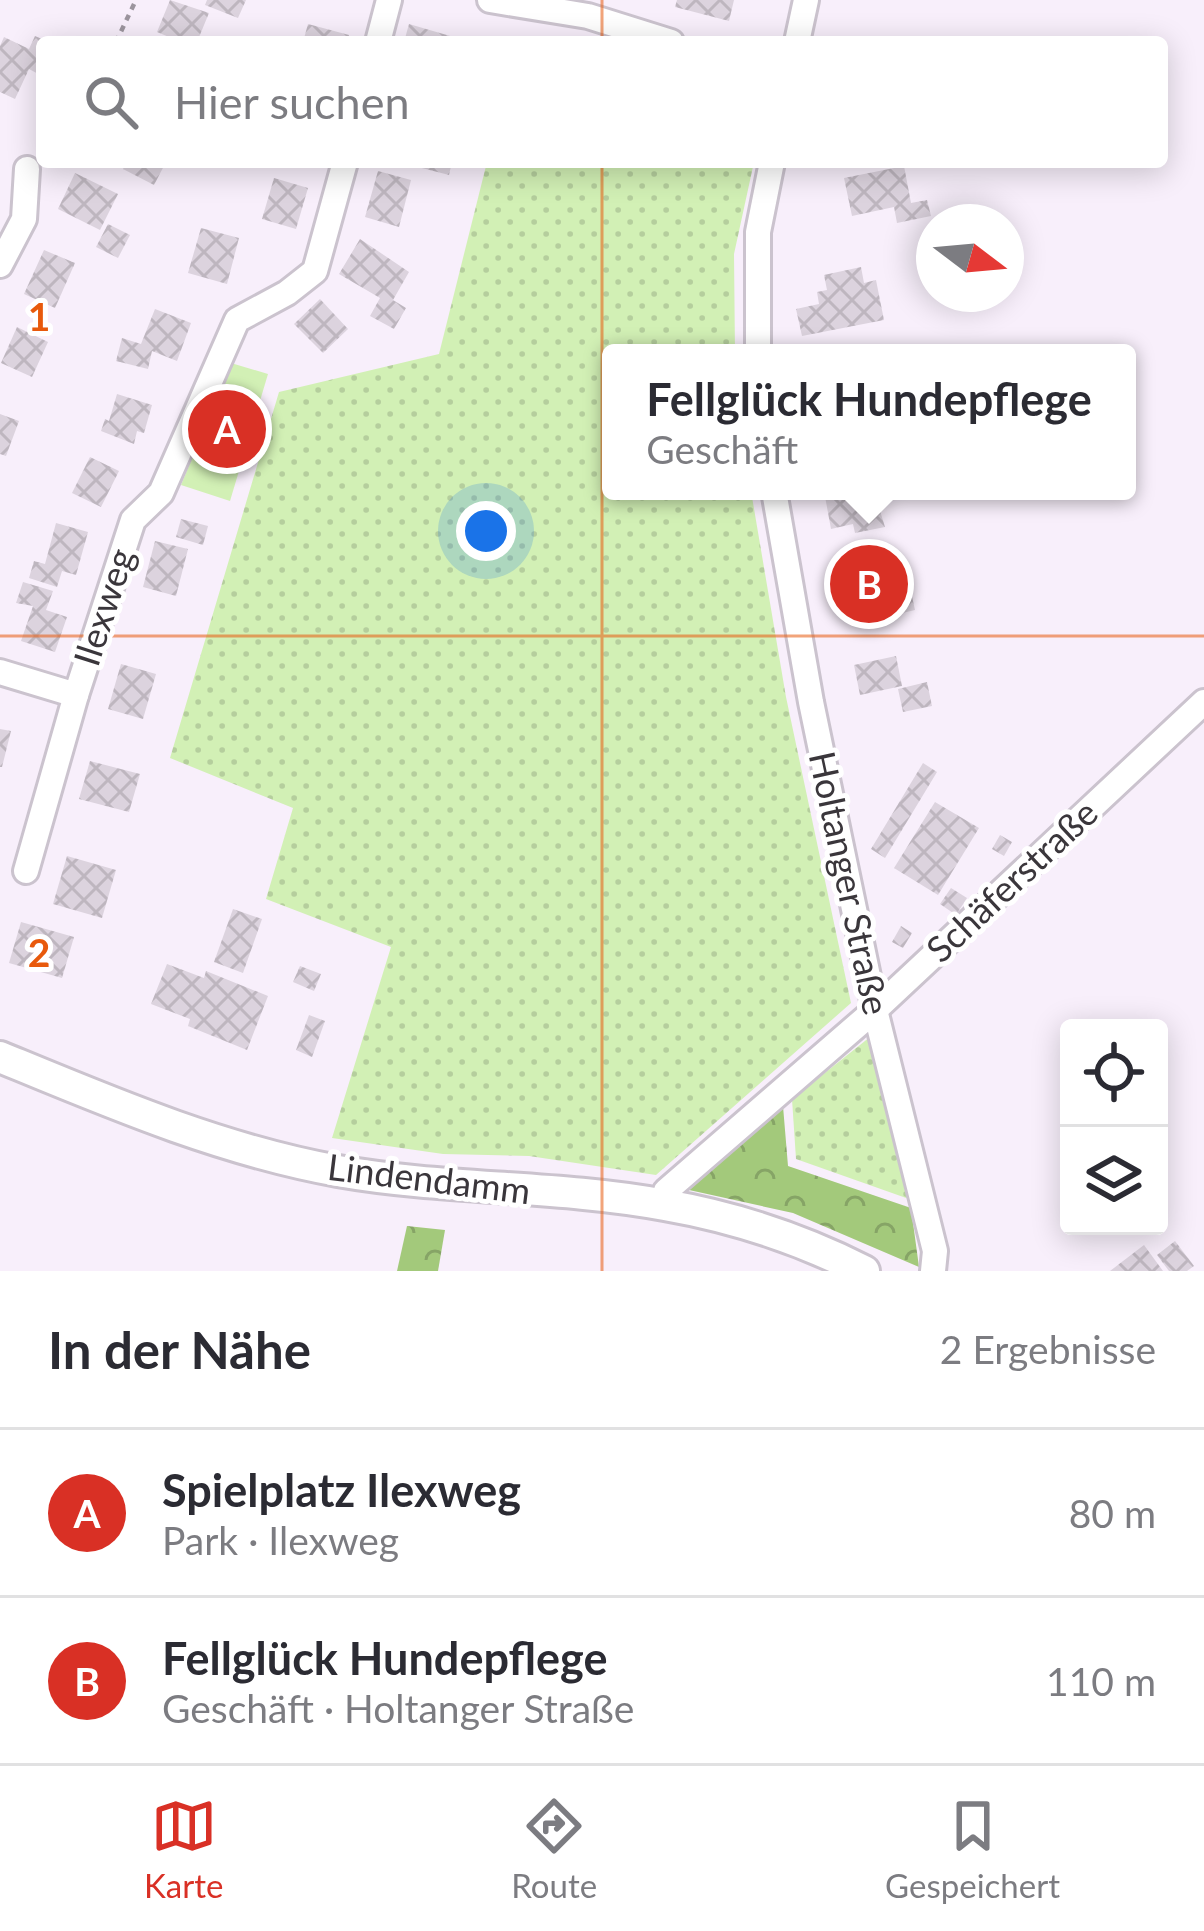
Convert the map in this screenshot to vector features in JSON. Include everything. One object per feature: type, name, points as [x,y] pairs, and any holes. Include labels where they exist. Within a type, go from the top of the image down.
[{"type":"street","points":[[380,36],[389,0]]},
{"type":"street","points":[[490,0],[588,16],[652,36]]},
{"type":"street","points":[[797,36],[806,0]]},
{"type":"street","name":"Ilexweg","points":[[26,871],[76,694],[133,520],[160,494],[237,320],[315,272],[343,168]]},
{"type":"street","points":[[758,344],[758,232],[771,168]]},
{"type":"street","points":[[0,265],[24,219],[27,169]]},
{"type":"street","name":"Holtanger Straße","points":[[776,500],[811,702],[875,1010],[935,1251],[933,1271]]},
{"type":"street","name":"Ilexweg","points":[[0,672],[76,694]]},
{"type":"street","name":"Schäferstraße","points":[[662,1204],[666,1191],[875,1010],[1204,702]]},
{"type":"street","name":"Lindendamm","points":[[0,1057],[194,1133],[294,1161],[424,1184],[662,1204],[795,1239],[864,1271]]},
{"type":"path","points":[[119,36],[136,0]]},
{"type":"green space","points":[[486,168],[753,168],[734,254],[735,344],[602,344],[602,500],[753,500],[786,697],[851,1003],[656,1175],[529,1156],[443,1154],[332,1138],[391,947],[266,899],[293,808],[170,758],[279,392],[439,354]]},
{"type":"green space","points":[[231,363],[268,374],[230,501],[181,485]]},
{"type":"green space","points":[[875,1033],[909,1199],[796,1159],[792,1099]]},
{"type":"green space","points":[[783,1106],[788,1166],[911,1208],[919,1267],[793,1213],[689,1190]]},
{"type":"green space","points":[[407,1226],[445,1230],[438,1271],[397,1271]]},
{"type":"building","points":[[170,0],[209,13],[199,36],[157,32]]},
{"type":"building","points":[[207,0],[246,0],[238,18],[205,5]]},
{"type":"building","points":[[677,0],[734,0],[729,21],[675,7]]},
{"type":"building","points":[[308,24],[349,35],[349,36],[305,36]]},
{"type":"building","points":[[409,24],[450,36],[406,36]]},
{"type":"building","points":[[36,36],[36,73],[29,69],[15,99],[0,92],[0,46],[4,37],[29,49]]},
{"type":"building","points":[[124,168],[163,168],[154,185]]},
{"type":"building","points":[[422,168],[451,168],[449,175]]},
{"type":"building","points":[[894,168],[904,168],[911,203],[927,200],[928,204],[916,204],[916,219],[897,223],[894,207],[852,216],[844,178]]},
{"type":"building","points":[[378,171],[411,180],[399,227],[365,217]]},
{"type":"building","points":[[75,173],[118,194],[100,230],[58,209]]},
{"type":"building","points":[[274,178],[308,188],[296,229],[262,219]]},
{"type":"building","points":[[108,224],[130,235],[118,258],[96,247]]},
{"type":"building","points":[[201,228],[239,238],[227,284],[188,273]]},
{"type":"building","points":[[360,239],[409,272],[393,300],[406,308],[394,329],[370,316],[380,298],[339,274]]},
{"type":"building","points":[[44,250],[75,263],[55,308],[24,294]]},
{"type":"building","points":[[861,267],[864,283],[876,280],[884,320],[802,336],[796,309],[819,304],[817,292],[827,290],[824,275]]},
{"type":"building","points":[[320,299],[348,329],[323,353],[294,324]]},
{"type":"building","points":[[155,309],[191,323],[177,361],[152,351],[148,369],[116,361],[122,338],[141,344]]},
{"type":"building","points":[[17,327],[48,342],[32,377],[1,363]]},
{"type":"building","points":[[117,394],[152,405],[144,433],[137,431],[134,444],[101,431]]},
{"type":"building","points":[[0,414],[19,421],[6,456],[0,454]]},
{"type":"building","points":[[90,457],[119,471],[101,507],[72,493]]},
{"type":"building","points":[[826,500],[877,500],[885,527],[855,533],[853,524],[831,529]]},
{"type":"building","points":[[181,519],[208,526],[203,545],[176,537]]},
{"type":"building","points":[[56,523],[88,532],[76,575],[62,571],[57,587],[29,578],[34,561],[45,564]]},
{"type":"building","points":[[155,541],[188,549],[176,596],[143,587]]},
{"type":"building","points":[[904,560],[915,610],[873,620],[869,605],[843,611],[835,575]]},
{"type":"building","points":[[23,582],[53,591],[46,610],[67,617],[55,652],[21,641],[33,606],[16,603]]},
{"type":"building","points":[[896,656],[902,686],[860,695],[854,665]]},
{"type":"building","points":[[121,664],[156,674],[143,719],[108,709]]},
{"type":"building","points":[[927,682],[932,706],[903,712],[898,689]]},
{"type":"building","points":[[0,729],[11,731],[2,767],[0,767]]},
{"type":"building","points":[[90,761],[140,774],[129,812],[79,799]]},
{"type":"building","points":[[923,763],[937,772],[885,858],[871,849]]},
{"type":"building","points":[[935,802],[979,828],[938,895],[894,868]]},
{"type":"building","points":[[1000,835],[1012,842],[1004,856],[992,849]]},
{"type":"building","points":[[67,856],[116,870],[102,918],[53,904]]},
{"type":"building","points":[[951,888],[967,898],[956,915],[940,904]]},
{"type":"building","points":[[233,909],[262,919],[243,973],[214,962]]},
{"type":"building","points":[[21,922],[74,937],[62,978],[9,963]]},
{"type":"building","points":[[901,926],[912,933],[903,948],[892,942]]},
{"type":"building","points":[[167,964],[204,978],[206,971],[268,996],[247,1050],[188,1026],[190,1019],[151,1004]]},
{"type":"building","points":[[300,966],[321,974],[314,991],[293,982]]},
{"type":"building","points":[[309,1015],[325,1021],[312,1057],[296,1050]]},
{"type":"building","points":[[1175,1241],[1194,1266],[1187,1271],[1169,1271],[1157,1255]]},
{"type":"building","points":[[1144,1245],[1163,1271],[1110,1271]]},
{"type":"place","name":"Spielplatz Ilexweg","points":[[227,429]]},
{"type":"place","name":"Fellglück Hundepflege","points":[[869,584]]}]
